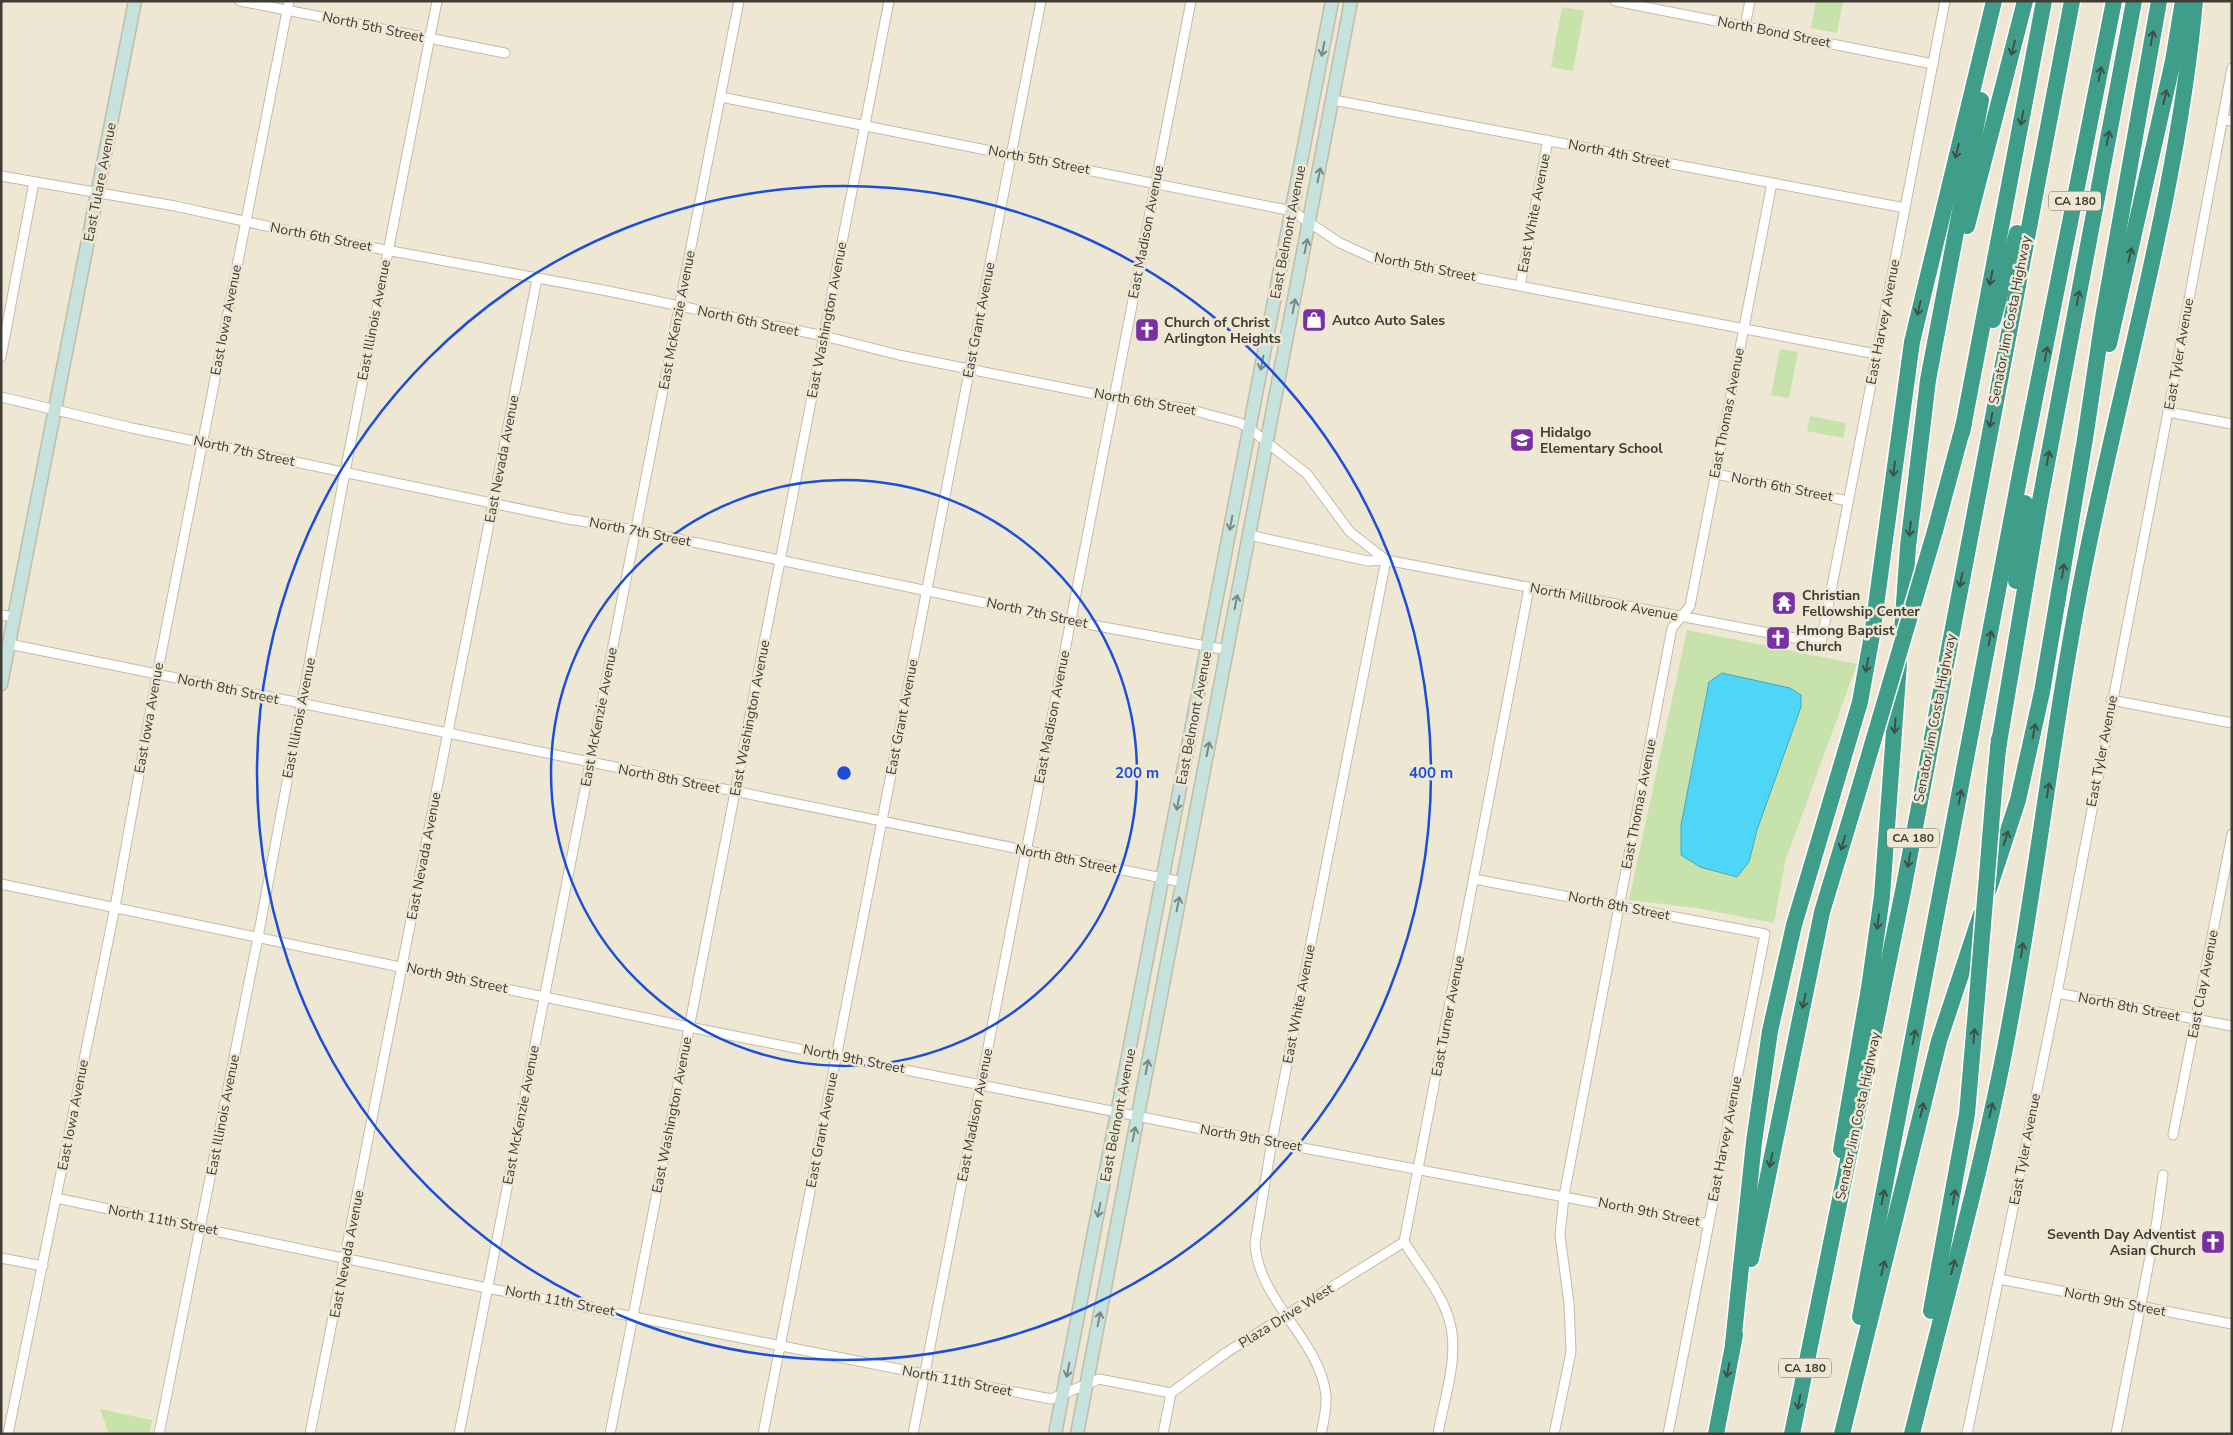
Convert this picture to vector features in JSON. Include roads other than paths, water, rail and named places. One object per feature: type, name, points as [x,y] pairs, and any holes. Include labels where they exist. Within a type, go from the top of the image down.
[{"type":"highway","points":[[1733,1344],[1754,1142],[1770,1031],[1794,926],[1860,702],[1872,635],[1912,342],[1994,1]]},
{"type":"highway","points":[[1818,1303],[1882,896],[1908,547],[1928,380],[1999,1]]},
{"type":"highway","points":[[1918,463],[1955,276],[2025,1]]},
{"type":"highway","points":[[1962,433],[2044,1]]},
{"type":"highway","name":"Senator Jim Costa Highway","points":[[1792,1434],[1818,1303],[1858,1122],[1892,949],[2072,1]]},
{"type":"highway","name":"CA 180","points":[[1838,1434],[2020,479],[2114,1]]},
{"type":"highway","points":[[1998,750],[2040,506],[2134,1]]},
{"type":"highway","points":[[1842,1434],[1939,1041],[2023,782],[2042,692],[2085,439],[2103,318],[2159,1]]},
{"type":"highway","points":[[2085,439],[2116,317],[2166,94],[2183,1]]},
{"type":"highway","points":[[1912,1434],[2004,1051],[2071,634],[2105,462],[2165,201],[2183,101],[2195,1]]},
{"type":"highway","points":[[1716,1434],[1822,912],[1935,530],[2051,113]]},
{"type":"highway","points":[[1908,1434],[1968,1107],[1994,790],[2036,401]]},
{"type":"main road","name":"East Tulare Avenue","points":[[1,684],[135,1]]},
{"type":"main road","name":"East Belmont Avenue","points":[[1055,1434],[1119,1111],[1332,1]]},
{"type":"main road","name":"East Belmont Avenue","points":[[1076,1434],[1310,223],[1333,100],[1348,2]]},
{"type":"street","name":"North 5th Street","points":[[240,1],[288,5],[430,38],[505,53]]},
{"type":"street","name":"East Illinois Avenue","points":[[159,1434],[258,936],[345,472],[437,1]]},
{"type":"street","name":"East McKenzie Avenue","points":[[459,1434],[739,1]]},
{"type":"street","name":"East Washington Avenue","points":[[610,1434],[890,1]]},
{"type":"street","name":"East Grant Avenue","points":[[763,1434],[1041,1]]},
{"type":"street","name":"East Madison Avenue","points":[[914,1434],[1191,1]]},
{"type":"street","name":"North Bond Street","points":[[1615,1],[1932,64]]},
{"type":"street","points":[[1745,26],[1750,1]]},
{"type":"street","name":"East Harvey Avenue","points":[[1821,643],[1944,1]]},
{"type":"street","name":"East Iowa Avenue","points":[[8,1434],[115,907],[157,675],[288,5]]},
{"type":"street","name":"East Tyler Avenue","points":[[1967,1434],[2057,993],[2232,68]]},
{"type":"street","name":"North 5th Street","points":[[721,97],[1292,211],[1340,243],[1373,258],[1876,354]]},
{"type":"street","name":"North 4th Street","points":[[1333,100],[1905,208]]},
{"type":"street","points":[[2222,119],[2232,121]]},
{"type":"street","name":"East White Avenue","points":[[1520,286],[1548,140]]},
{"type":"street","name":"North 6th Street","points":[[1,176],[175,206],[246,222],[680,306],[824,336],[899,355],[1114,398],[1188,409],[1240,423],[1249,428]]},
{"type":"street","points":[[1,357],[34,182]]},
{"type":"street","name":"East Thomas Avenue","points":[[1554,1434],[1571,1352],[1569,1303],[1560,1235],[1564,1196],[1672,628],[1690,606],[1772,183]]},
{"type":"street","name":"East Nevada Avenue","points":[[310,1434],[537,279]]},
{"type":"street","name":"North 7th Street","points":[[1,397],[202,443],[780,559],[1071,621],[1226,650]]},
{"type":"street","points":[[2168,412],[2232,424]]},
{"type":"street","name":"North Millbrook Avenue","points":[[1249,428],[1306,474],[1350,532],[1386,560]]},
{"type":"street","name":"North 6th Street","points":[[1716,474],[1848,501]]},
{"type":"street","name":"North Millbrook Avenue","points":[[1249,535],[1368,561],[1386,560],[1821,643]]},
{"type":"street","name":"East White Avenue","points":[[1321,1434],[1326,1397],[1323,1382],[1317,1365],[1266,1285],[1256,1257],[1256,1228],[1386,560]]},
{"type":"street","name":"East Turner Avenue","points":[[1404,1242],[1529,588]]},
{"type":"street","points":[[1,615],[14,617]]},
{"type":"street","name":"North 8th Street","points":[[9,644],[1026,852],[1182,882]]},
{"type":"street","points":[[2111,700],[2232,723]]},
{"type":"street","name":"East Clay Avenue","points":[[2173,1135],[2232,834]]},
{"type":"street","name":"North 8th Street","points":[[1474,879],[1765,934]]},
{"type":"street","name":"North 9th Street","points":[[1,884],[689,1027],[981,1084],[1054,1101],[1138,1114],[1708,1224]]},
{"type":"street","name":"East Harvey Avenue","points":[[1668,1434],[1765,934]]},
{"type":"street","name":"North 8th Street","points":[[2057,993],[2232,1026]]},
{"type":"street","points":[[2116,1434],[2164,1175]]},
{"type":"street","name":"North 11th Street","points":[[56,1198],[487,1288],[633,1315],[1051,1399],[1099,1379],[1171,1394]]},
{"type":"street","points":[[1404,1242],[1444,1306],[1450,1321],[1453,1339],[1452,1362],[1438,1434]]},
{"type":"street","name":"Plaza Drive West","points":[[1171,1394],[1227,1352],[1404,1242]]},
{"type":"street","points":[[1,1258],[43,1266]]},
{"type":"street","name":"North 9th Street","points":[[1998,1279],[2232,1324]]},
{"type":"street","points":[[1163,1434],[1171,1394]]},
{"type":"water","points":[[1722,673],[1790,688],[1801,695],[1801,707],[1757,830],[1749,862],[1737,877],[1700,867],[1681,855],[1681,825],[1709,682]]},
{"type":"place","name":"Autco Auto Sales","points":[[1314,320]]},
{"type":"place","name":"Church of Christ Arlington Heights","points":[[1147,330]]},
{"type":"place","name":"Hidalgo Elementary School","points":[[1522,440]]},
{"type":"place","name":"Christian Fellowship Center","points":[[1784,603]]},
{"type":"place","name":"Hmong Baptist Church","points":[[1778,638]]},
{"type":"place","name":"Seventh Day Adventist Asian Church","points":[[2213,1242]]}]
